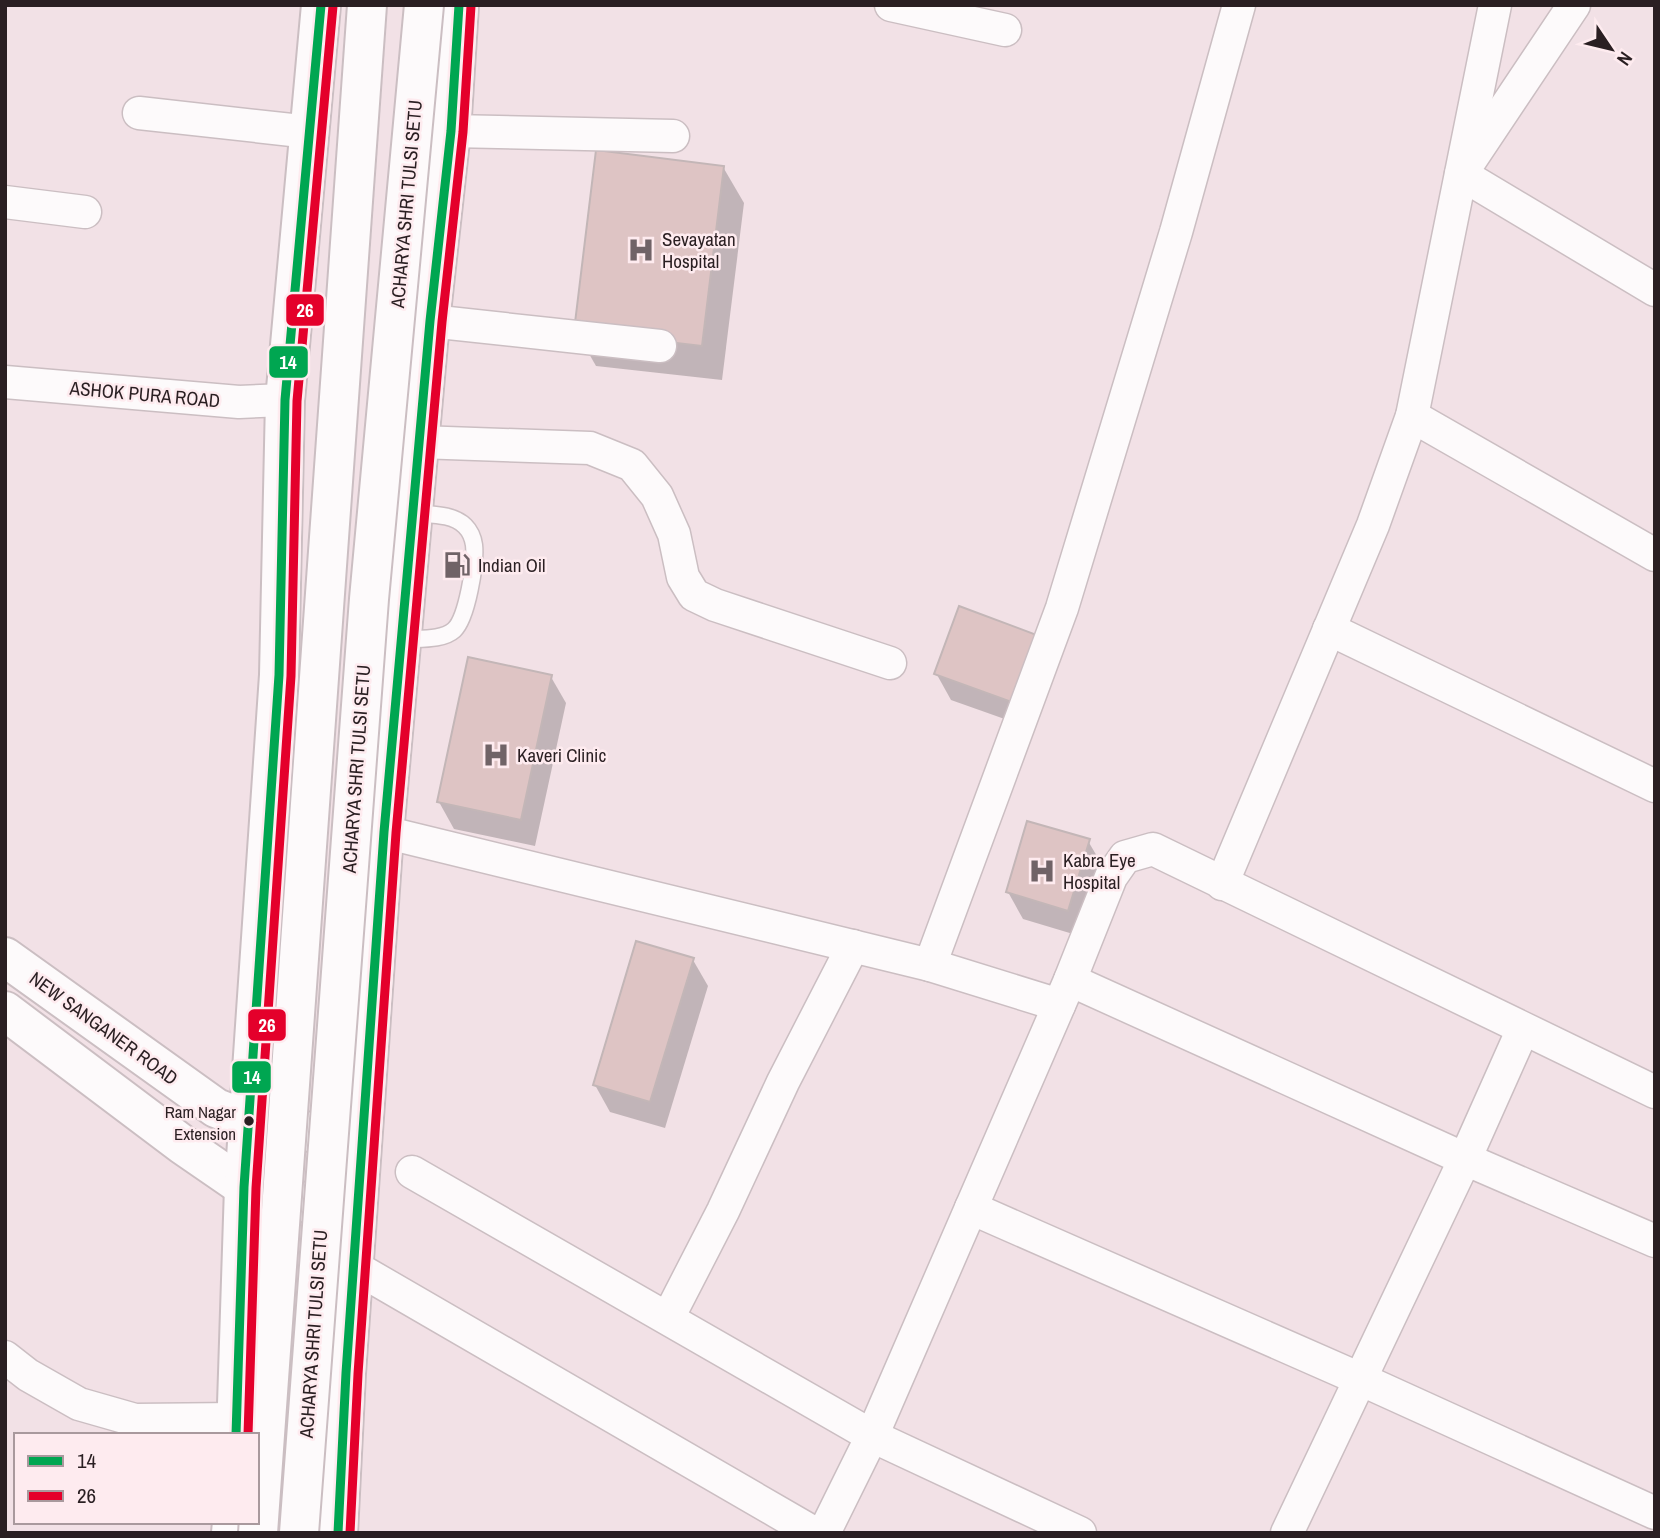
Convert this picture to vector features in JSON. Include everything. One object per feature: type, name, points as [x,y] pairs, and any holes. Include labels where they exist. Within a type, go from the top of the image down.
[{"type":"main road","points":[[236,1427],[244,1187],[279,675],[285,400],[321,5]]},
{"type":"main road","points":[[259,1519],[367,5]]},
{"type":"main road","name":"ACHARYA SHRI TULSI SETU","points":[[299,1533],[369,599],[424,5]]},
{"type":"main road","points":[[338,1533],[353,1266],[384,832],[430,321],[451,131],[459,5]]},
{"type":"main road","name":"NEW SANGANER ROAD","points":[[5,957],[216,1108],[249,1121],[363,1142]]},
{"type":"main road","points":[[5,1011],[183,1145],[244,1187],[357,1216]]},
{"type":"street","points":[[891,5],[1006,30]]},
{"type":"street","points":[[930,965],[1062,608],[1172,245],[1239,5]]},
{"type":"street","points":[[1222,884],[1373,525],[1412,416],[1495,5]]},
{"type":"street","points":[[1461,174],[1574,5]]},
{"type":"street","points":[[139,113],[310,132]]},
{"type":"street","points":[[451,131],[673,136]]},
{"type":"street","points":[[1461,174],[1653,285]]},
{"type":"street","points":[[5,202],[85,212]]},
{"type":"street","points":[[430,321],[660,346]]},
{"type":"street","name":"ASHOK PURA ROAD","points":[[5,382],[239,402],[285,400]]},
{"type":"street","points":[[1412,416],[1655,555]]},
{"type":"street","points":[[419,442],[590,448],[632,465],[657,496],[674,534],[683,577],[694,595],[715,605],[890,663]]},
{"type":"street","points":[[1329,629],[1655,786]]},
{"type":"street","points":[[384,832],[930,965],[1065,993],[1655,1241]]},
{"type":"street","points":[[824,1533],[872,1436],[1065,993],[1111,877],[1125,857],[1153,849],[1655,1092]]},
{"type":"street","points":[[668,1318],[723,1211],[783,1082],[853,946]]},
{"type":"street","points":[[1287,1533],[1465,1159],[1523,1029]]},
{"type":"street","points":[[412,1171],[872,1436],[1080,1533]]},
{"type":"street","points":[[971,1208],[1360,1379],[1655,1513]]},
{"type":"street","points":[[353,1266],[814,1533]]},
{"type":"street","points":[[5,1357],[28,1375],[79,1404],[135,1420],[236,1427]]},
{"type":"lane","points":[[401,640],[443,636],[454,630],[465,609],[474,546],[472,535],[466,526],[454,518],[412,513]]},
{"type":"building","points":[[596,150],[724,166],[702,346],[574,331]]},
{"type":"building","points":[[959,606],[1042,637],[1017,704],[934,674]]},
{"type":"building","points":[[468,657],[552,675],[521,820],[437,802]]},
{"type":"building","points":[[1027,821],[1090,839],[1068,911],[1006,892]]},
{"type":"building","points":[[636,941],[694,958],[650,1102],[593,1085]]},
{"type":"transit line","name":"14","points":[[236,1433],[244,1187],[279,675],[285,400],[321,5]]},
{"type":"transit line","name":"14","points":[[338,1533],[346,1373],[384,832],[430,321],[451,131],[459,5]]},
{"type":"transit line","name":"26","points":[[248,1433],[256,1188],[291,676],[297,401],[333,6]]},
{"type":"transit line","name":"26","points":[[350,1533],[358,1374],[396,833],[442,322],[463,132],[471,6]]},
{"type":"place","name":"Sevayatan Hospital","points":[[641,250]]},
{"type":"place","name":"Indian Oil","points":[[457,565]]},
{"type":"place","name":"Kaveri Clinic","points":[[496,755]]},
{"type":"place","name":"Kabra Eye Hospital","points":[[1042,871]]},
{"type":"place","name":"Ram Nagar Extension","points":[[249,1121]]}]
